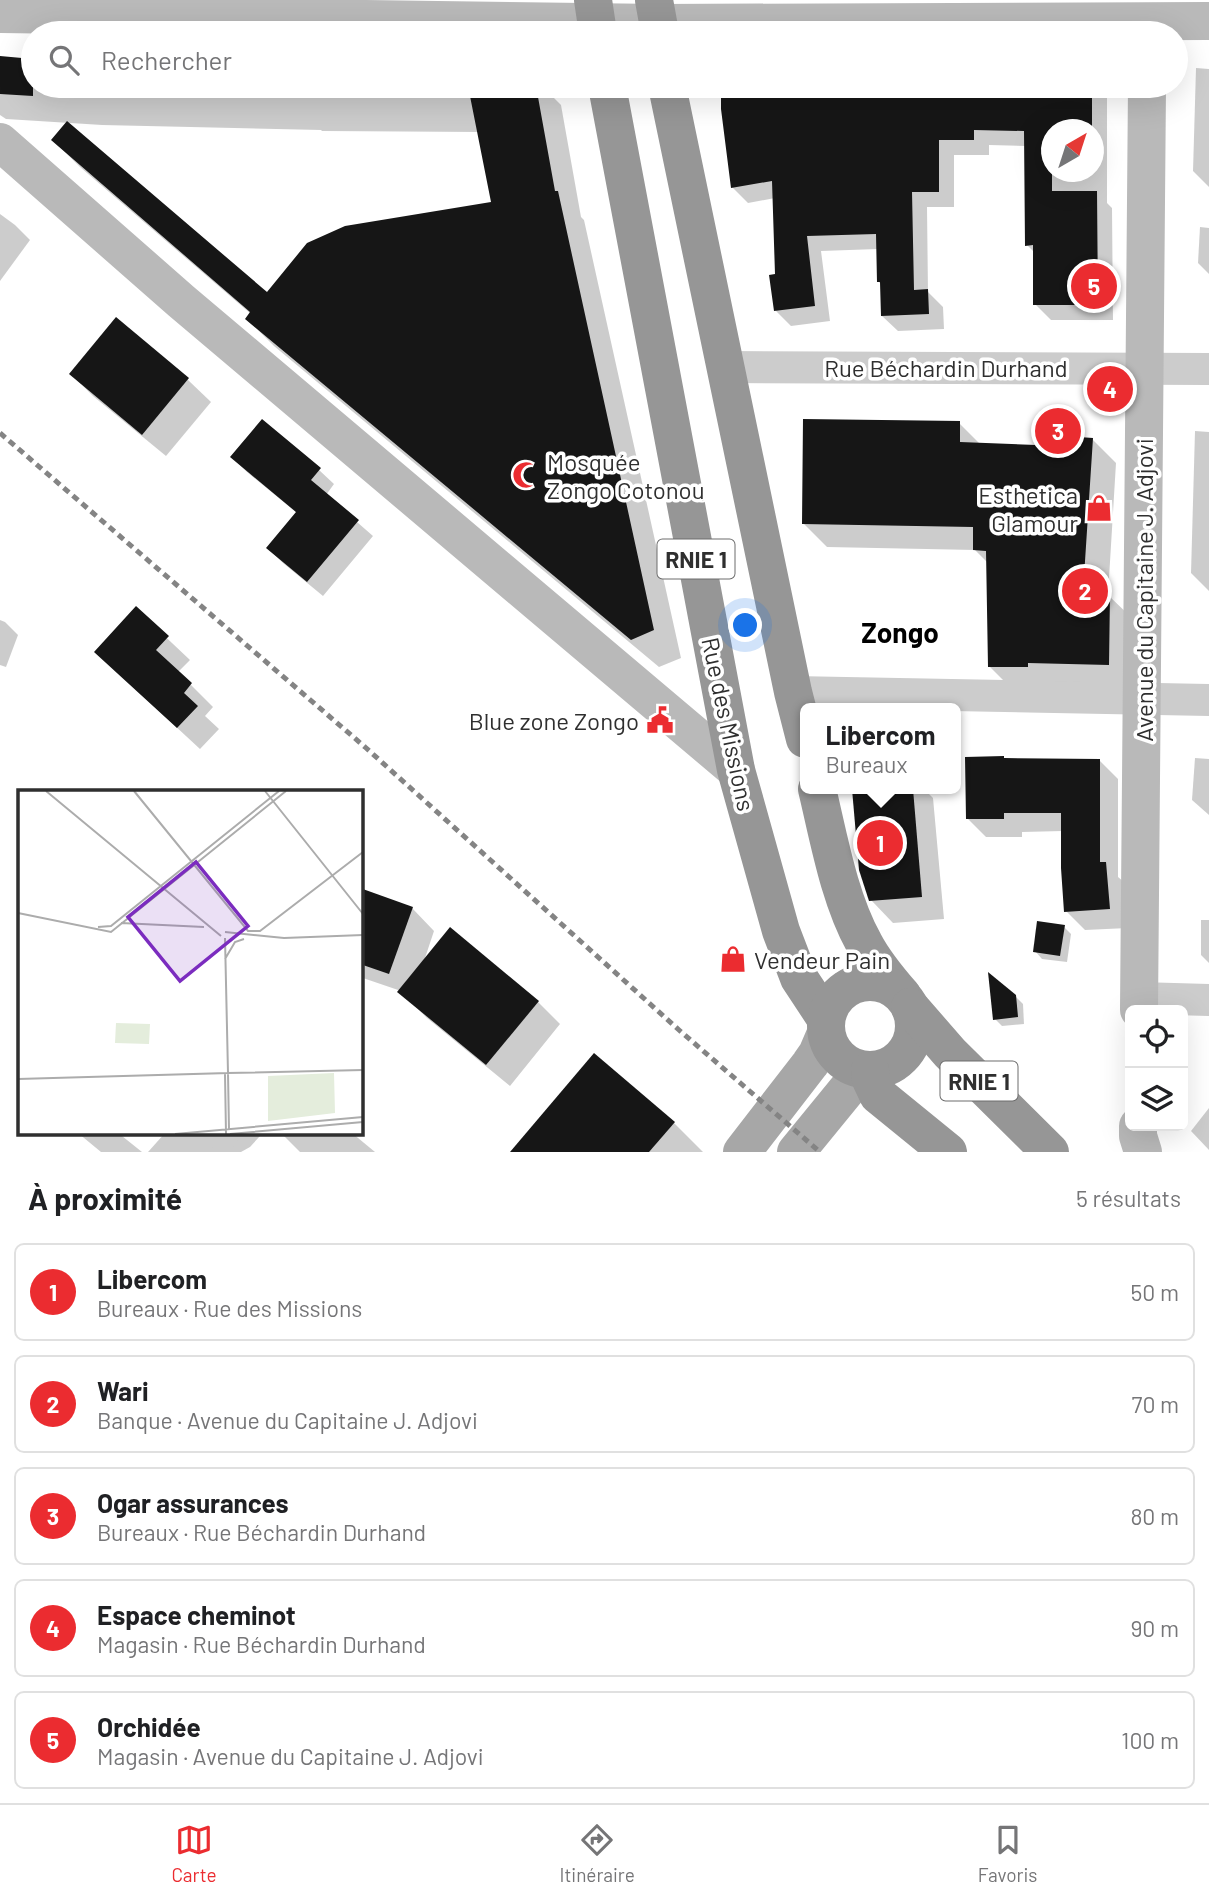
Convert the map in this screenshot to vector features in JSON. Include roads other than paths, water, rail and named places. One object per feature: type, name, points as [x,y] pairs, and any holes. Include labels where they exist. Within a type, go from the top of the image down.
[{"type":"highway","name":"Rue des Missions","points":[[609,98],[736,770],[781,931],[799,978],[826,1026]]},
{"type":"highway","name":"RNIE 1","points":[[669,98],[800,719]]},
{"type":"highway","name":"RNIE 1","points":[[818,794],[850,912],[875,961],[950,1053],[1050,1152]]},
{"type":"highway","name":"RNIE 1","points":[[863,982],[878,982],[891,987],[906,1001],[914,1020],[914,1034],[901,1059],[890,1066],[866,1070],[850,1066],[838,1057],[830,1046],[826,1026],[831,1006],[839,995],[851,986],[863,982]]},
{"type":"highway","name":"RNIE 1","points":[[866,1070],[878,1095],[948,1152]]},
{"type":"main road","points":[[742,1152],[817,1054],[826,1026]]},
{"type":"main road","points":[[796,1152],[866,1070]]},
{"type":"street","points":[[0,14],[658,19],[1148,18],[1209,21]]},
{"type":"street","name":"Avenue du Capitaine J. Adjovi","points":[[1139,1004],[1147,98]]},
{"type":"street","points":[[0,142],[181,301],[736,770]]},
{"type":"street","name":"Rue Béchardin Durhand","points":[[725,367],[1209,369]]},
{"type":"street","points":[[793,692],[1209,700]]},
{"type":"street","points":[[1139,1004],[1209,1000]]},
{"type":"street","points":[[1138,1131],[1143,1152]]},
{"type":"lane","points":[[219,1152],[230,1138]]},
{"type":"railway","points":[[0,433],[365,747],[679,1030],[820,1152]]},
{"type":"place","name":"Orchidée","points":[[1094,286]]},
{"type":"place","name":"Espace cheminot","points":[[1110,389]]},
{"type":"place","name":"Ogar assurances","points":[[1058,431]]},
{"type":"place","name":"Mosquée Zongo Cotonou","points":[[526,475]]},
{"type":"place","name":"Esthetica Glamour","points":[[1099,508]]},
{"type":"place","name":"Wari","points":[[1085,591]]},
{"type":"place","name":"Blue zone Zongo","points":[[660,720]]},
{"type":"place","name":"Libercom","points":[[880,843]]},
{"type":"place","name":"Vendeur Pain","points":[[733,959]]},
{"type":"district","name":"Zongo","points":[[900,632]]}]
